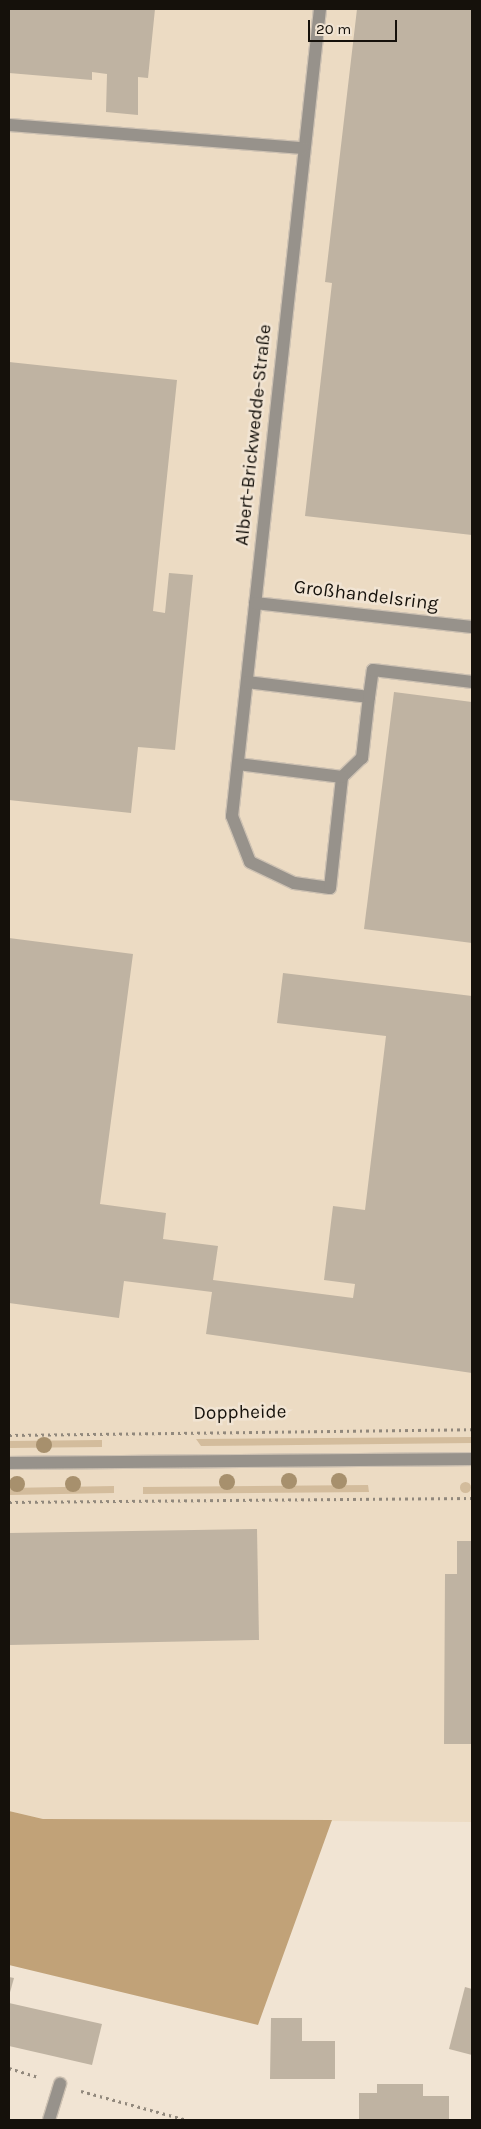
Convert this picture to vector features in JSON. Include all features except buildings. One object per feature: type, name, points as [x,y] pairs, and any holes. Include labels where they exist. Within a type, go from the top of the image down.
[{"type":"street","name":"Albert-Brickwedde-Straße","points":[[320,9],[303,148],[232,816],[250,862],[294,883],[330,888],[342,776]]},
{"type":"street","points":[[9,125],[303,148]]},
{"type":"street","name":"Großhandelsring","points":[[255,603],[472,627]]},
{"type":"street","points":[[238,764],[342,776],[362,758],[373,670],[472,682]]},
{"type":"street","points":[[247,682],[369,697]]},
{"type":"street","points":[[9,1463],[472,1459]]},
{"type":"street","points":[[49,2120],[60,2084]]},
{"type":"path","name":"Doppheide","points":[[9,1434],[472,1429]]},
{"type":"path","points":[[9,1502],[472,1498]]},
{"type":"path","points":[[9,2068],[187,2120]]},
{"type":"shaded area","points":[[9,9],[472,9],[472,1822],[43,1819],[9,1811]]},
{"type":"shaded area","points":[[472,1437],[472,1443],[201,1446],[196,1439]]},
{"type":"shaded area","points":[[102,1440],[102,1447],[9,1448],[9,1441]]},
{"type":"shaded area","points":[[465,1481],[471,1487],[465,1493],[459,1487]]},
{"type":"shaded area","points":[[368,1485],[369,1492],[143,1494],[143,1487]]},
{"type":"shaded area","points":[[114,1486],[114,1493],[9,1495],[9,1488]]},
{"type":"shaded area","points":[[9,1811],[43,1819],[332,1820],[258,2025],[9,1965]]}]
